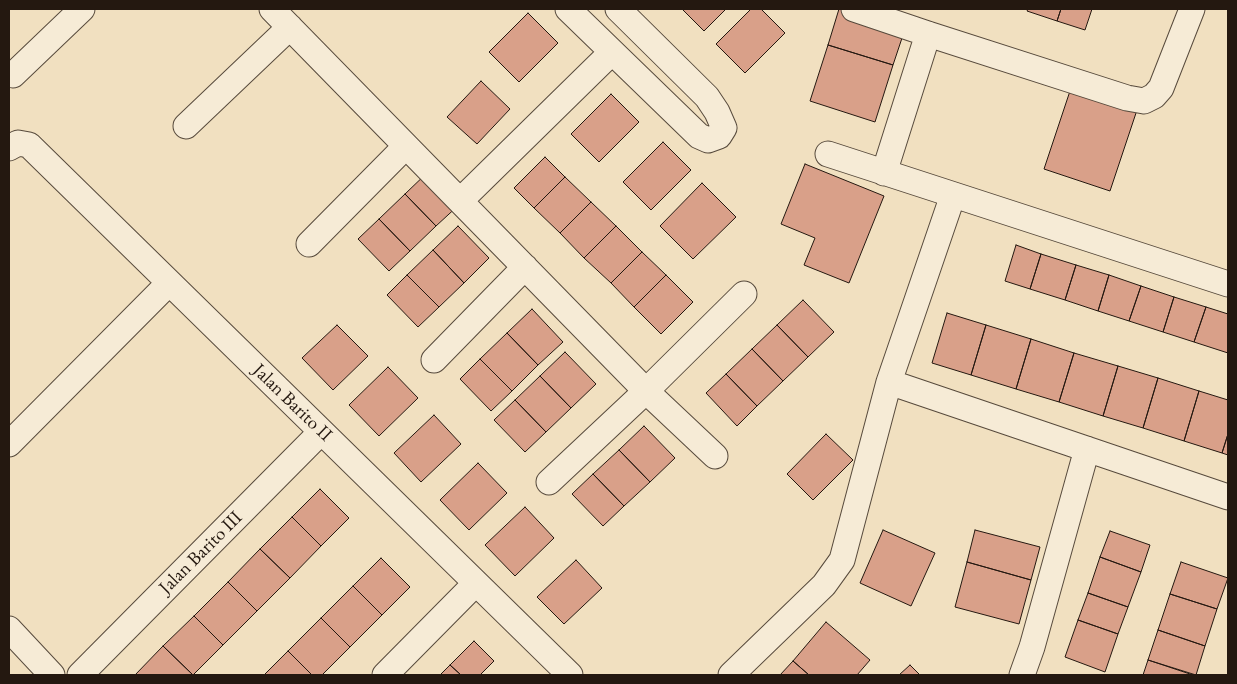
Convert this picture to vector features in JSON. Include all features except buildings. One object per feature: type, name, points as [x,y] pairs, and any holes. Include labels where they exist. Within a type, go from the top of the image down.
[{"type":"street","points":[[13,75],[82,9]]},
{"type":"street","points":[[272,9],[646,391],[714,456]]},
{"type":"street","points":[[568,9],[699,136],[708,140],[720,136],[724,128],[717,112],[707,97],[618,9]]},
{"type":"street","points":[[854,9],[1127,98],[1144,101],[1154,96],[1161,88],[1192,9]]},
{"type":"street","points":[[186,126],[290,27]]},
{"type":"street","points":[[884,173],[928,34]]},
{"type":"street","points":[[460,201],[612,52]]},
{"type":"street","name":"Jalan Barito II","points":[[9,148],[18,143],[28,145],[570,675]]},
{"type":"street","points":[[309,244],[406,146]]},
{"type":"street","points":[[828,154],[1228,284]]},
{"type":"street","points":[[731,675],[824,585],[842,560],[889,382],[954,195]]},
{"type":"street","points":[[434,360],[525,266]]},
{"type":"street","points":[[9,444],[169,283]]},
{"type":"street","points":[[549,482],[646,391],[744,294]]},
{"type":"street","points":[[889,382],[1228,497]]},
{"type":"street","name":"Jalan Barito III","points":[[80,675],[322,432]]},
{"type":"street","points":[[1022,675],[1032,647],[1087,449]]},
{"type":"street","points":[[385,675],[476,583]]},
{"type":"street","points":[[9,629],[52,675]]}]
